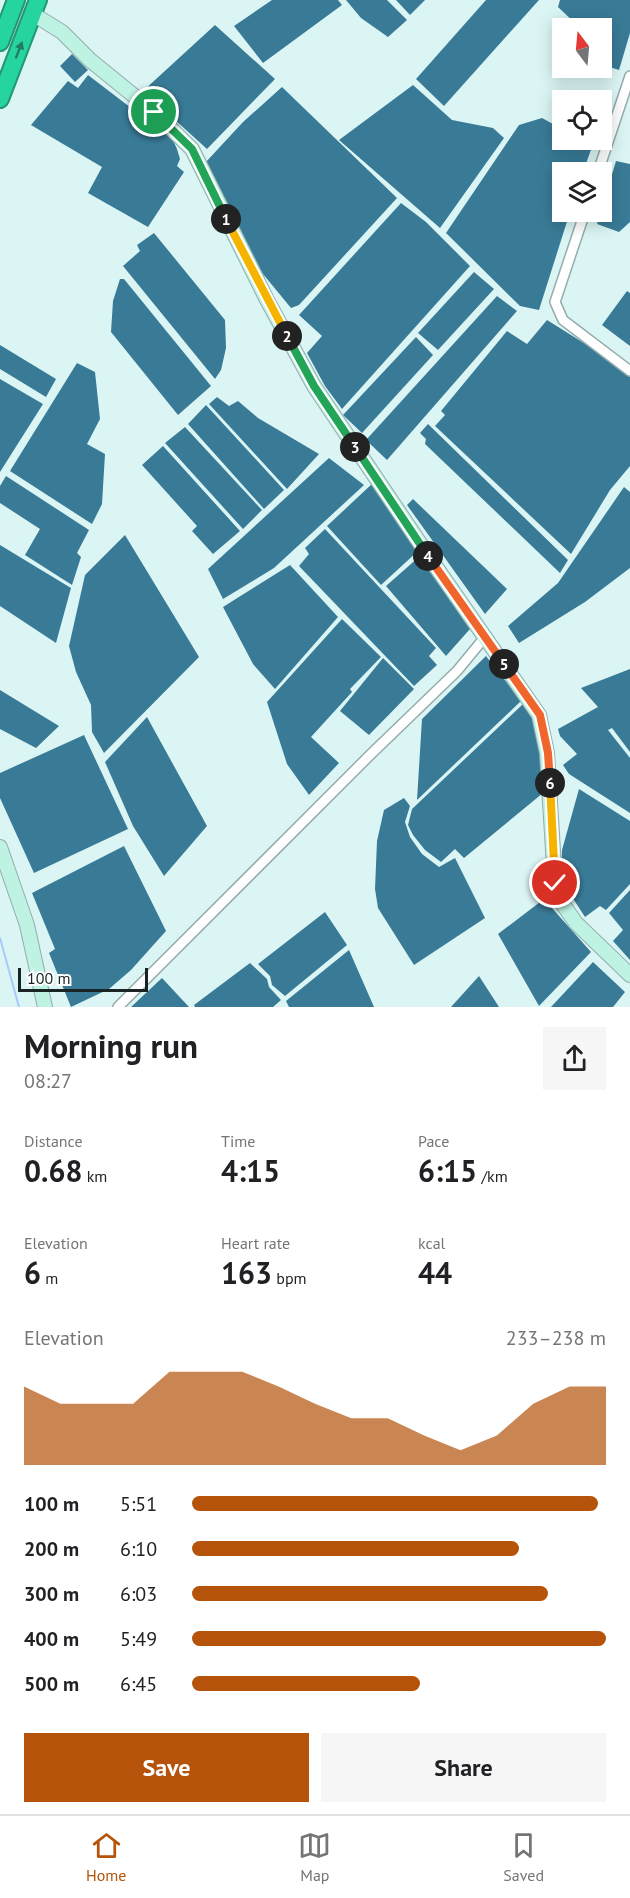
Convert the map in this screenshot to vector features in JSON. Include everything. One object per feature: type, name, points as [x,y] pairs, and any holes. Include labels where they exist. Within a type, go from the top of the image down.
[{"type":"highway","points":[[0,42],[16,0]]},
{"type":"highway","points":[[0,99],[35,7]]},
{"type":"street","points":[[35,7],[90,60],[154,112],[192,149],[267,300],[314,386],[540,715],[548,753],[555,883],[564,906],[576,923],[630,975]]},
{"type":"street","points":[[601,162],[630,76]]},
{"type":"street","points":[[582,222],[555,302],[556,311],[562,320],[630,370]]},
{"type":"street","points":[[118,1007],[457,671],[485,637]]},
{"type":"street","points":[[0,847],[27,925],[45,1007]]},
{"type":"building","points":[[272,0],[338,0],[342,5],[263,63],[234,26]]},
{"type":"building","points":[[346,0],[387,0],[407,20],[388,37],[361,18]]},
{"type":"building","points":[[396,0],[425,0],[410,15]]},
{"type":"building","points":[[486,0],[539,0],[444,106],[416,79]]},
{"type":"building","points":[[560,0],[630,0],[630,33],[619,70],[612,68],[612,18],[570,18],[558,7]]},
{"type":"building","points":[[215,25],[275,79],[207,149],[143,91]]},
{"type":"building","points":[[72,54],[88,70],[75,82],[60,66]]},
{"type":"building","points":[[88,75],[173,140],[177,149],[180,159],[177,166],[184,172],[148,227],[88,193],[102,167],[31,125],[68,81],[78,88]]},
{"type":"building","points":[[413,85],[452,120],[493,128],[504,138],[440,228],[339,140]]},
{"type":"building","points":[[282,87],[397,198],[299,305],[291,308],[263,274],[205,163],[243,122]]},
{"type":"building","points":[[542,118],[552,124],[552,150],[591,150],[587,162],[552,162],[552,222],[567,222],[539,310],[520,306],[446,233],[519,125]]},
{"type":"building","points":[[616,161],[630,164],[630,222],[619,232],[597,224],[598,222],[612,222],[612,174]]},
{"type":"building","points":[[401,203],[426,222],[470,266],[342,409],[325,386],[307,353],[322,336],[299,315]]},
{"type":"building","points":[[154,233],[225,320],[226,348],[221,370],[215,379],[123,266],[140,251],[137,245]]},
{"type":"building","points":[[474,272],[494,289],[438,350],[418,333]]},
{"type":"building","points":[[120,279],[124,279],[211,386],[178,415],[111,332],[113,301]]},
{"type":"building","points":[[627,291],[630,293],[630,346],[602,325]]},
{"type":"building","points":[[497,296],[517,311],[387,460],[366,440]]},
{"type":"building","points":[[547,320],[595,350],[630,377],[630,466],[610,490],[571,554],[435,426],[445,415],[441,411],[507,331],[527,344]]},
{"type":"building","points":[[416,337],[433,355],[362,433],[343,415]]},
{"type":"building","points":[[0,345],[56,379],[46,397],[0,369]]},
{"type":"building","points":[[77,363],[95,372],[100,419],[87,444],[105,454],[102,504],[92,524],[10,471]]},
{"type":"building","points":[[0,379],[43,404],[0,472]]},
{"type":"building","points":[[217,397],[229,406],[238,401],[258,418],[319,454],[287,489],[209,404]]},
{"type":"building","points":[[206,405],[284,490],[264,509],[188,424]]},
{"type":"building","points":[[428,424],[568,560],[560,573],[425,444],[426,439],[420,433]]},
{"type":"building","points":[[185,427],[262,510],[243,529],[165,443]]},
{"type":"building","points":[[163,446],[240,531],[213,554],[192,531],[197,526],[142,465]]},
{"type":"building","points":[[329,458],[364,485],[274,568],[223,599],[208,569]]},
{"type":"building","points":[[6,476],[89,530],[77,553],[81,557],[72,585],[25,555],[40,529],[0,503],[0,486]]},
{"type":"building","points":[[373,483],[418,551],[381,585],[327,526]]},
{"type":"building","points":[[624,487],[630,492],[630,568],[585,602],[519,643],[508,626],[558,583]]},
{"type":"building","points":[[413,499],[507,589],[485,614],[407,505]]},
{"type":"building","points":[[325,529],[436,648],[429,656],[437,665],[414,686],[299,566],[309,554],[305,548]]},
{"type":"building","points":[[125,535],[199,657],[104,753],[92,732],[91,705],[76,672],[69,646],[85,575]]},
{"type":"building","points":[[0,545],[71,588],[56,643],[0,606]]},
{"type":"building","points":[[420,556],[470,629],[446,656],[386,586]]},
{"type":"building","points":[[290,565],[338,617],[275,689],[253,664],[223,607]]},
{"type":"building","points":[[342,619],[381,657],[350,689],[352,692],[311,737],[339,763],[309,795],[287,764],[267,702]]},
{"type":"building","points":[[486,656],[521,701],[417,800],[422,719]]},
{"type":"building","points":[[383,658],[414,689],[369,735],[340,711]]},
{"type":"building","points":[[630,669],[630,752],[612,728],[608,730],[630,758],[630,813],[569,774],[563,765],[577,754],[560,736],[558,729],[598,707],[581,688]]},
{"type":"building","points":[[0,690],[59,726],[36,748],[0,729]]},
{"type":"building","points":[[523,704],[536,724],[541,741],[543,793],[464,858],[455,849],[441,862],[425,850],[413,835],[408,825],[412,809]]},
{"type":"building","points":[[147,717],[207,826],[164,876],[133,826],[105,762]]},
{"type":"building","points":[[84,735],[128,829],[34,873],[0,798],[0,773]]},
{"type":"building","points":[[579,789],[630,821],[630,884],[606,910],[600,906],[585,917],[561,880],[562,850]]},
{"type":"building","points":[[404,798],[410,806],[405,822],[410,837],[422,854],[439,867],[455,858],[485,918],[414,965],[378,908],[375,889],[377,841],[384,810]]},
{"type":"building","points":[[124,846],[166,931],[131,970],[109,989],[71,1007],[49,953],[55,949],[32,893]]},
{"type":"building","points":[[630,890],[630,960],[613,941],[623,930],[609,913]]},
{"type":"building","points":[[544,899],[591,952],[539,1006],[498,934]]},
{"type":"building","points":[[325,912],[347,945],[285,996],[272,985],[270,976],[258,964]]},
{"type":"building","points":[[349,950],[374,1007],[289,1007],[286,1001]]},
{"type":"building","points":[[593,962],[625,992],[613,1007],[551,1007]]},
{"type":"building","points":[[250,963],[267,979],[269,987],[281,1000],[273,1007],[195,1007],[194,1005]]},
{"type":"building","points":[[479,976],[499,1007],[451,1007]]},
{"type":"building","points":[[162,978],[189,1007],[131,1007]]},
{"type":"waterway","points":[[0,938],[19,1007]]},
{"type":"route","points":[[154,112],[192,149],[267,300],[314,386],[436,567],[540,715],[548,753],[555,883]]}]
